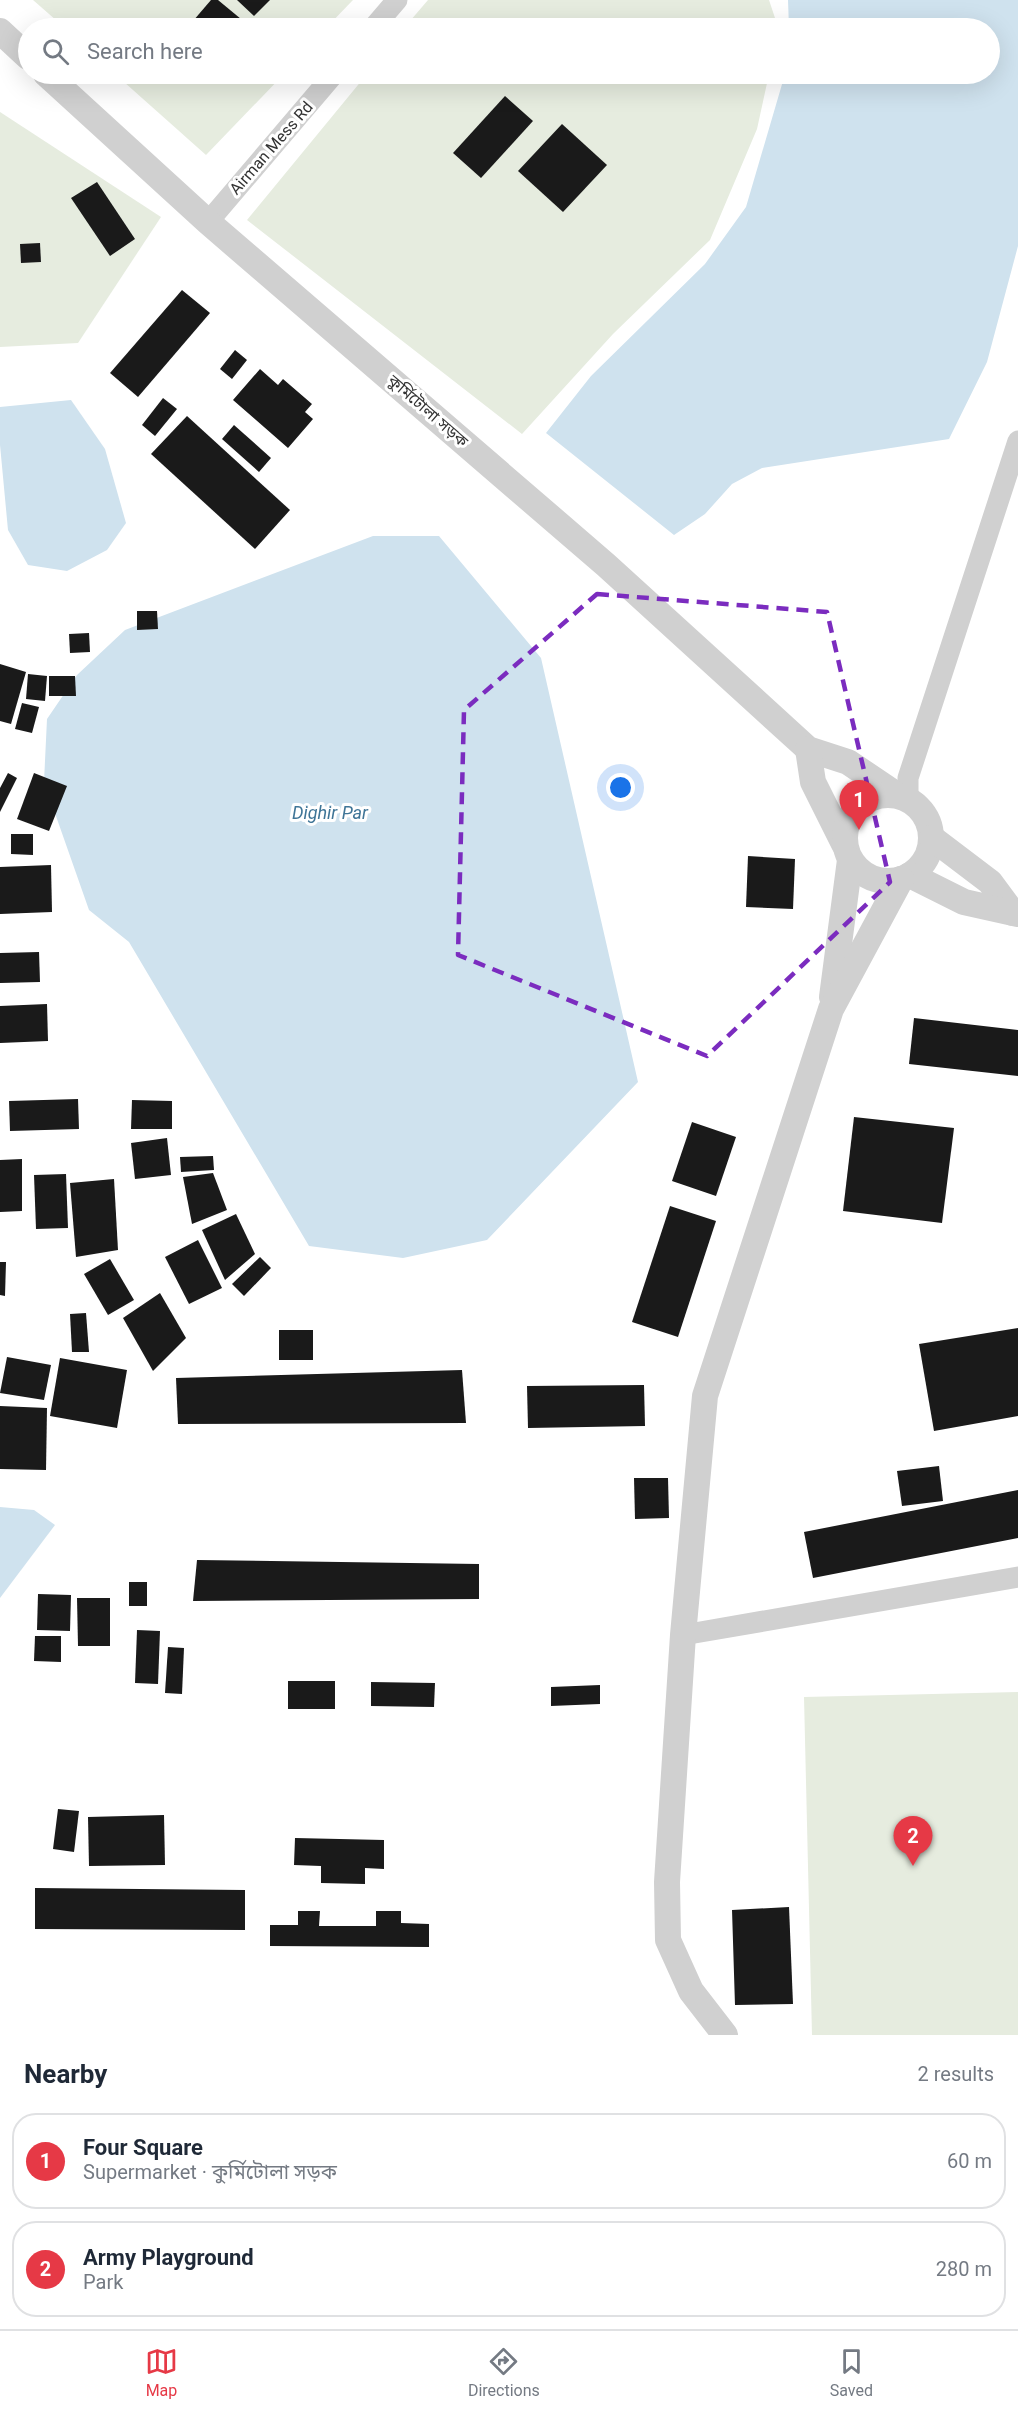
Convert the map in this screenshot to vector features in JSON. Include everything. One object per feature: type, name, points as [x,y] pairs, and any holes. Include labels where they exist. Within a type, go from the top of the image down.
[{"type":"street","points":[[382,18],[397,0]]},
{"type":"street","points":[[0,31],[18,48]]},
{"type":"street","name":"কুর্মিটোলা সড়ক","points":[[57,84],[208,222],[606,565],[808,749]]},
{"type":"street","name":"Airman Mess Rd","points":[[208,222],[325,84]]},
{"type":"street","points":[[903,797],[1018,441]]},
{"type":"street","points":[[725,2035],[691,1991],[668,1940],[667,1882],[683,1635],[705,1396],[831,1009],[905,877],[925,861],[932,838],[931,828],[923,811],[848,762],[808,749],[813,782],[847,852],[861,872],[875,879],[905,877],[964,902],[1016,913]]},
{"type":"street","points":[[831,1009],[847,852],[845,827],[852,812],[865,801],[880,794],[903,797]]},
{"type":"street","points":[[932,838],[990,882],[1016,913]]},
{"type":"street","points":[[683,1635],[1018,1577]]},
{"type":"highlighted area","points":[[597,594],[827,612],[890,882],[707,1056],[458,955],[464,710]]},
{"type":"shaded area","points":[[33,0],[353,0],[336,18],[54,18]]},
{"type":"shaded area","points":[[428,0],[769,0],[775,18],[413,18]]},
{"type":"shaded area","points":[[126,84],[274,84],[206,155]]},
{"type":"shaded area","points":[[359,84],[767,84],[757,129],[710,240],[613,334],[522,434],[247,220]]},
{"type":"shaded area","points":[[0,112],[161,217],[78,343],[0,347]]},
{"type":"shaded area","points":[[1018,1692],[1018,2035],[812,2035],[804,1697]]},
{"type":"water","points":[[788,0],[1018,0],[1018,246],[987,362],[949,439],[762,468],[732,484],[705,514],[674,535],[546,433],[591,376],[705,264],[746,207],[782,84],[1000,84],[1000,18],[789,18]]},
{"type":"water","points":[[71,400],[105,449],[126,523],[107,550],[67,571],[28,565],[8,530],[0,445],[0,407]]},
{"type":"water","name":"Dighir Par","points":[[373,536],[439,536],[541,658],[638,1082],[487,1240],[403,1258],[309,1246],[129,942],[89,910],[44,782],[47,719],[77,675],[125,630]]},
{"type":"water","points":[[0,1507],[34,1510],[55,1525],[0,1598]]},
{"type":"building","points":[[211,0],[218,0],[240,18],[196,18]]},
{"type":"building","points":[[237,0],[270,0],[254,16]]},
{"type":"building","points":[[505,96],[533,121],[481,178],[453,153]]},
{"type":"building","points":[[562,124],[607,165],[563,212],[518,171]]},
{"type":"building","points":[[97,182],[135,239],[110,256],[71,198]]},
{"type":"building","points":[[40,243],[41,262],[21,263],[20,244]]},
{"type":"building","points":[[182,290],[210,313],[138,397],[110,373]]},
{"type":"building","points":[[235,350],[247,360],[232,379],[220,369]]},
{"type":"building","points":[[260,369],[278,385],[283,379],[312,404],[305,412],[313,419],[288,448],[233,400]]},
{"type":"building","points":[[163,398],[177,409],[155,436],[142,425]]},
{"type":"building","points":[[187,416],[290,510],[255,549],[151,454]]},
{"type":"building","points":[[234,425],[271,458],[259,472],[222,439]]},
{"type":"building","points":[[137,611],[157,611],[158,629],[137,630]]},
{"type":"building","points":[[89,633],[90,652],[70,653],[69,634]]},
{"type":"building","points":[[0,664],[26,672],[11,724],[0,721]]},
{"type":"building","points":[[28,674],[47,676],[45,701],[26,699]]},
{"type":"building","points":[[49,676],[75,676],[76,696],[49,696]]},
{"type":"building","points":[[22,703],[39,707],[32,733],[15,729]]},
{"type":"building","points":[[8,773],[17,778],[0,812],[0,788]]},
{"type":"building","points":[[34,773],[67,786],[49,831],[17,819]]},
{"type":"building","points":[[11,834],[33,834],[33,855],[11,854]]},
{"type":"building","points":[[748,856],[795,859],[793,909],[746,907]]},
{"type":"building","points":[[51,865],[52,912],[0,914],[0,867]]},
{"type":"building","points":[[39,952],[40,982],[0,983],[0,953]]},
{"type":"building","points":[[47,1004],[48,1041],[0,1043],[0,1006]]},
{"type":"building","points":[[914,1018],[1018,1030],[1018,1076],[909,1064]]},
{"type":"building","points":[[78,1099],[79,1129],[10,1131],[9,1101]]},
{"type":"building","points":[[132,1100],[172,1101],[172,1129],[131,1129]]},
{"type":"building","points":[[854,1117],[954,1128],[942,1223],[843,1211]]},
{"type":"building","points":[[692,1122],[736,1137],[716,1196],[672,1181]]},
{"type":"building","points":[[167,1138],[171,1175],[135,1179],[131,1143]]},
{"type":"building","points":[[213,1156],[214,1170],[181,1172],[180,1157]]},
{"type":"building","points":[[22,1159],[22,1211],[0,1212],[0,1160]]},
{"type":"building","points":[[213,1173],[227,1210],[192,1224],[183,1177]]},
{"type":"building","points":[[66,1174],[68,1228],[36,1229],[34,1175]]},
{"type":"building","points":[[114,1179],[118,1250],[76,1257],[70,1183]]},
{"type":"building","points":[[670,1206],[716,1221],[678,1337],[632,1322]]},
{"type":"building","points":[[236,1214],[255,1254],[225,1280],[202,1230]]},
{"type":"building","points":[[198,1240],[222,1288],[189,1304],[165,1257]]},
{"type":"building","points":[[260,1257],[271,1268],[244,1296],[232,1284]]},
{"type":"building","points":[[110,1259],[134,1300],[108,1315],[84,1274]]},
{"type":"building","points":[[0,1262],[6,1262],[5,1296],[0,1295]]},
{"type":"building","points":[[160,1293],[186,1338],[153,1371],[123,1318]]},
{"type":"building","points":[[86,1313],[89,1352],[72,1352],[70,1314]]},
{"type":"building","points":[[1018,1328],[1018,1416],[934,1431],[919,1344]]},
{"type":"building","points":[[279,1330],[313,1330],[313,1360],[279,1360]]},
{"type":"building","points":[[7,1357],[51,1365],[44,1400],[0,1393]]},
{"type":"building","points":[[60,1358],[127,1370],[117,1428],[50,1416]]},
{"type":"building","points":[[462,1370],[466,1423],[178,1424],[176,1378]]},
{"type":"building","points":[[644,1385],[645,1426],[528,1428],[527,1386]]},
{"type":"building","points":[[0,1406],[47,1408],[46,1470],[0,1469]]},
{"type":"building","points":[[939,1466],[943,1501],[902,1506],[897,1471]]},
{"type":"building","points":[[634,1478],[668,1478],[669,1518],[635,1519]]},
{"type":"building","points":[[1018,1490],[1018,1538],[813,1578],[804,1532]]},
{"type":"building","points":[[197,1560],[479,1564],[479,1599],[193,1601]]},
{"type":"building","points":[[129,1582],[147,1582],[147,1606],[129,1606]]},
{"type":"building","points":[[38,1594],[71,1595],[70,1631],[37,1630]]},
{"type":"building","points":[[77,1598],[110,1598],[110,1646],[78,1646]]},
{"type":"building","points":[[137,1630],[160,1631],[158,1684],[135,1683]]},
{"type":"building","points":[[35,1636],[61,1636],[61,1662],[34,1661]]},
{"type":"building","points":[[168,1647],[184,1648],[182,1694],[165,1693]]},
{"type":"building","points":[[288,1681],[335,1681],[335,1709],[288,1709]]},
{"type":"building","points":[[371,1682],[435,1683],[434,1707],[371,1706]]},
{"type":"building","points":[[600,1685],[600,1704],[551,1706],[551,1687]]},
{"type":"building","points":[[58,1809],[79,1811],[74,1852],[53,1849]]},
{"type":"building","points":[[164,1815],[165,1865],[89,1866],[88,1817]]},
{"type":"building","points":[[295,1838],[384,1840],[384,1869],[365,1868],[365,1884],[321,1883],[321,1866],[294,1865]]},
{"type":"building","points":[[35,1888],[245,1890],[245,1930],[35,1929]]},
{"type":"building","points":[[789,1907],[793,2004],[735,2005],[732,1910]]},
{"type":"building","points":[[298,1911],[320,1911],[319,1926],[376,1926],[376,1911],[401,1911],[401,1923],[429,1924],[429,1947],[270,1946],[270,1925],[298,1925]]},
{"type":"place","name":"Four Square","points":[[859,830]]},
{"type":"place","name":"Army Playground","points":[[913,1866]]}]
